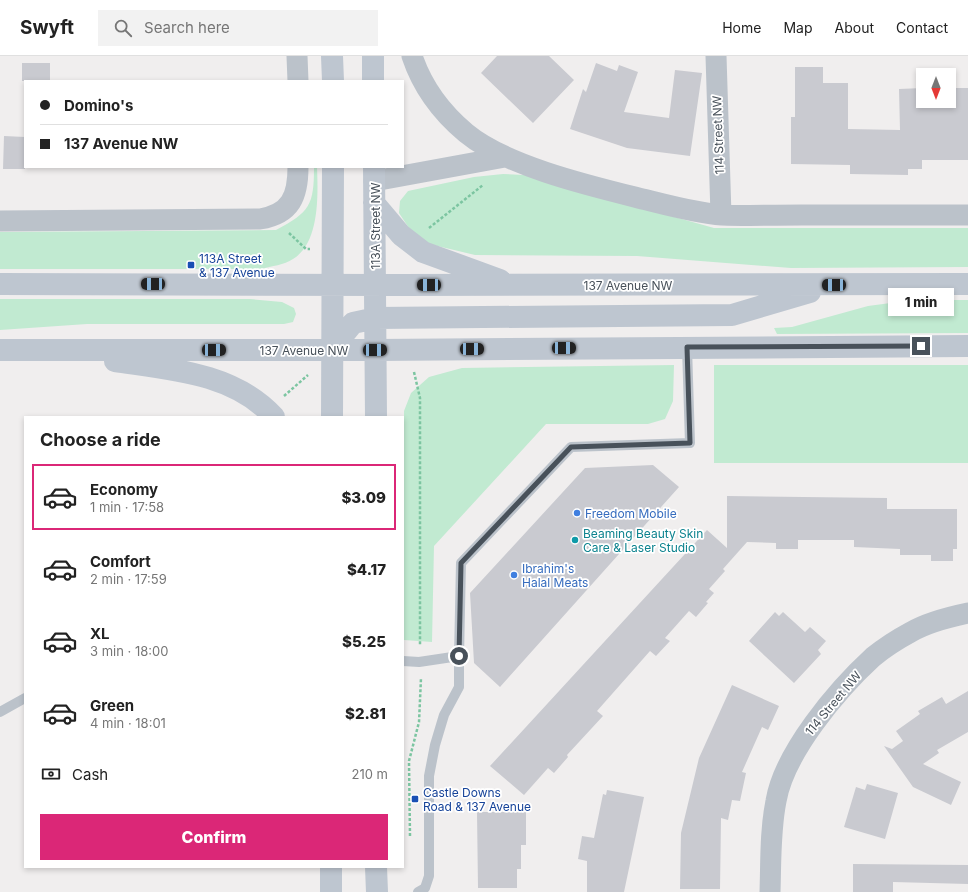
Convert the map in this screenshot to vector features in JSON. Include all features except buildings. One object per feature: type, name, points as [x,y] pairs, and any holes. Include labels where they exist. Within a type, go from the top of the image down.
[{"type":"main road","points":[[332,56],[332,80]]},
{"type":"main road","points":[[373,56],[373,80]]},
{"type":"main road","points":[[332,416],[331,350],[333,285],[333,168]]},
{"type":"main road","name":"113A Street NW","points":[[374,174],[376,416]]},
{"type":"main road","points":[[374,203],[401,235],[424,252],[514,285]]},
{"type":"main road","name":"137 Avenue NW","points":[[0,284],[968,284]]},
{"type":"main road","points":[[331,350],[353,323],[376,318],[732,315],[834,285]]},
{"type":"main road","name":"137 Avenue NW","points":[[0,350],[375,350],[968,346]]},
{"type":"main road","points":[[73,349],[96,358],[199,375],[230,385],[255,400],[277,408]]},
{"type":"main road","points":[[331,868],[331,892]]},
{"type":"main road","points":[[376,868],[376,892]]},
{"type":"street","points":[[297,56],[298,80]]},
{"type":"street","points":[[412,56],[424,83],[436,102],[451,119],[473,138],[505,156],[560,176],[668,205],[721,215],[968,215]]},
{"type":"street","name":"114 Street NW","points":[[716,56],[721,215]]},
{"type":"street","points":[[374,174],[505,156]]},
{"type":"street","points":[[0,221],[260,219],[273,217],[286,208],[294,198],[298,185],[298,168]]},
{"type":"street","name":"114 Street NW","points":[[770,892],[771,845],[776,800],[788,766],[809,729],[836,696],[874,656],[912,631],[945,617],[968,613]]},
{"type":"lane","points":[[418,892],[425,888],[429,876],[429,776],[435,745],[444,715],[459,687],[461,563],[571,447],[690,443],[687,347]]},
{"type":"lane","points":[[404,662],[419,662],[459,656]]},
{"type":"lane","points":[[0,712],[24,699]]},
{"type":"path","points":[[424,233],[492,177],[505,156]]},
{"type":"path","points":[[277,408],[308,375]]},
{"type":"path","points":[[410,838],[409,761],[419,722],[421,685],[419,662],[420,398],[417,385]]},
{"type":"green space","points":[[314,168],[317,168],[317,204],[313,230],[302,252],[293,259],[282,264],[261,269],[0,269],[0,232],[276,230],[296,218],[308,206],[311,199]]},
{"type":"green space","points":[[503,174],[524,175],[714,228],[968,228],[968,267],[791,268],[637,256],[475,255],[429,244],[409,228],[399,213],[400,201],[408,191],[474,177]]},
{"type":"green space","points":[[0,299],[250,299],[282,302],[294,308],[296,314],[293,322],[284,324],[87,324],[0,330]]},
{"type":"green space","points":[[913,300],[968,300],[968,333],[777,334],[774,328],[792,327],[868,306]]},
{"type":"green space","points":[[674,365],[673,401],[665,419],[648,424],[546,424],[434,546],[432,642],[404,640],[404,411],[411,393],[429,377],[462,368]]},
{"type":"green space","points":[[714,365],[968,365],[968,463],[714,463]]},
{"type":"place","name":"113A Street & 137 Avenue","points":[[191,265]]},
{"type":"place","name":"Freedom Mobile","points":[[577,513]]},
{"type":"place","name":"Beaming Beauty Skin Care & Laser Studio","points":[[575,540]]},
{"type":"place","name":"Ibrahim's Halal Meats","points":[[514,575]]},
{"type":"place","name":"Castle Downs Road & 137 Avenue","points":[[415,799]]},
{"type":"route","points":[[459,656],[461,563],[571,447],[690,443],[687,347],[921,346]]}]
